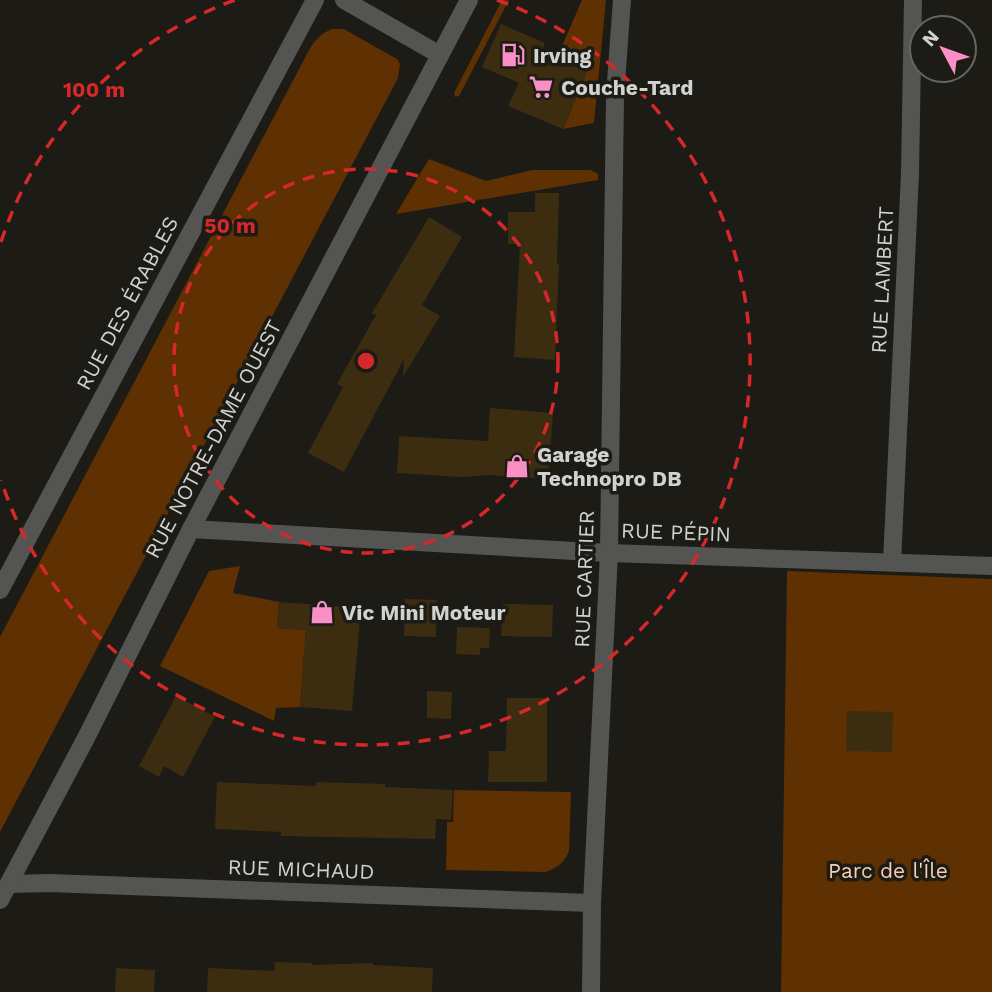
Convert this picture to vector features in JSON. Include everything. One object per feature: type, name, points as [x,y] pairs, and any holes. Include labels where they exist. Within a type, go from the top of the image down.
[{"type":"street","name":"RUE DES ÉRABLES","points":[[0,590],[315,0]]},
{"type":"street","points":[[344,0],[440,55]]},
{"type":"street","name":"RUE NOTRE-DAME OUEST","points":[[0,900],[469,0]]},
{"type":"street","name":"RUE CARTIER","points":[[591,992],[592,903],[609,553],[615,96],[622,0]]},
{"type":"street","name":"RUE LAMBERT","points":[[892,563],[910,173],[913,0]]},
{"type":"street","name":"RUE PÉPIN","points":[[191,530],[609,553],[992,566]]},
{"type":"street","name":"RUE MICHAUD","points":[[9,884],[49,883],[592,903]]},
{"type":"green space","points":[[502,0],[509,0],[459,96],[455,97],[454,93]]},
{"type":"green space","points":[[582,0],[606,0],[594,123],[563,129],[585,76],[585,69],[575,64],[575,61],[558,55]]},
{"type":"green space","points":[[332,29],[344,29],[397,59],[400,64],[398,78],[0,832],[0,637],[309,50],[319,37]]},
{"type":"green space","points":[[429,159],[486,181],[532,170],[591,170],[598,174],[598,180],[396,214]]},
{"type":"green space","points":[[240,566],[233,593],[279,602],[277,628],[306,630],[300,707],[276,708],[274,721],[160,666],[209,571]]},
{"type":"green space","name":"Parc de l'Île","points":[[787,571],[992,579],[992,992],[781,992]]},
{"type":"green space","points":[[454,790],[571,792],[567,855],[560,864],[545,872],[446,870],[447,822],[453,822]]},
{"type":"building","points":[[501,24],[545,43],[542,50],[575,61],[575,64],[587,70],[563,129],[508,106],[519,83],[482,67]]},
{"type":"building","points":[[535,193],[559,193],[555,360],[514,357],[520,244],[508,244],[508,212],[535,212]]},
{"type":"building","points":[[429,217],[462,237],[422,305],[440,316],[403,377],[404,359],[344,472],[308,453],[343,387],[337,384],[376,315],[372,313]]},
{"type":"building","points":[[490,408],[553,413],[548,479],[397,473],[399,436],[488,441]]},
{"type":"building","points":[[405,599],[437,600],[436,637],[404,636]]},
{"type":"building","points":[[279,602],[361,608],[352,711],[300,707],[306,630],[277,628]]},
{"type":"building","points":[[503,604],[553,605],[552,637],[501,636]]},
{"type":"building","points":[[457,627],[490,628],[489,648],[480,648],[480,655],[456,654]]},
{"type":"building","points":[[427,691],[452,692],[451,719],[427,718]]},
{"type":"building","points":[[176,696],[215,717],[183,777],[164,766],[159,777],[139,766]]},
{"type":"building","points":[[507,698],[547,698],[547,782],[488,782],[489,751],[506,751]]},
{"type":"building","points":[[847,711],[893,712],[892,752],[846,751]]},
{"type":"building","points":[[217,782],[316,786],[316,782],[385,784],[385,787],[453,790],[451,820],[436,819],[435,839],[281,836],[281,832],[215,829]]},
{"type":"building","points":[[275,962],[312,965],[373,963],[433,968],[432,992],[207,992],[208,968],[274,971]]},
{"type":"building","points":[[116,968],[155,970],[154,992],[115,992]]},
{"type":"place","name":"Irving","points":[[513,55]]},
{"type":"place","name":"Couche-Tard","points":[[541,87]]},
{"type":"place","name":"Garage Technopro DB","points":[[517,466]]},
{"type":"place","name":"Vic Mini Moteur","points":[[322,612]]}]
